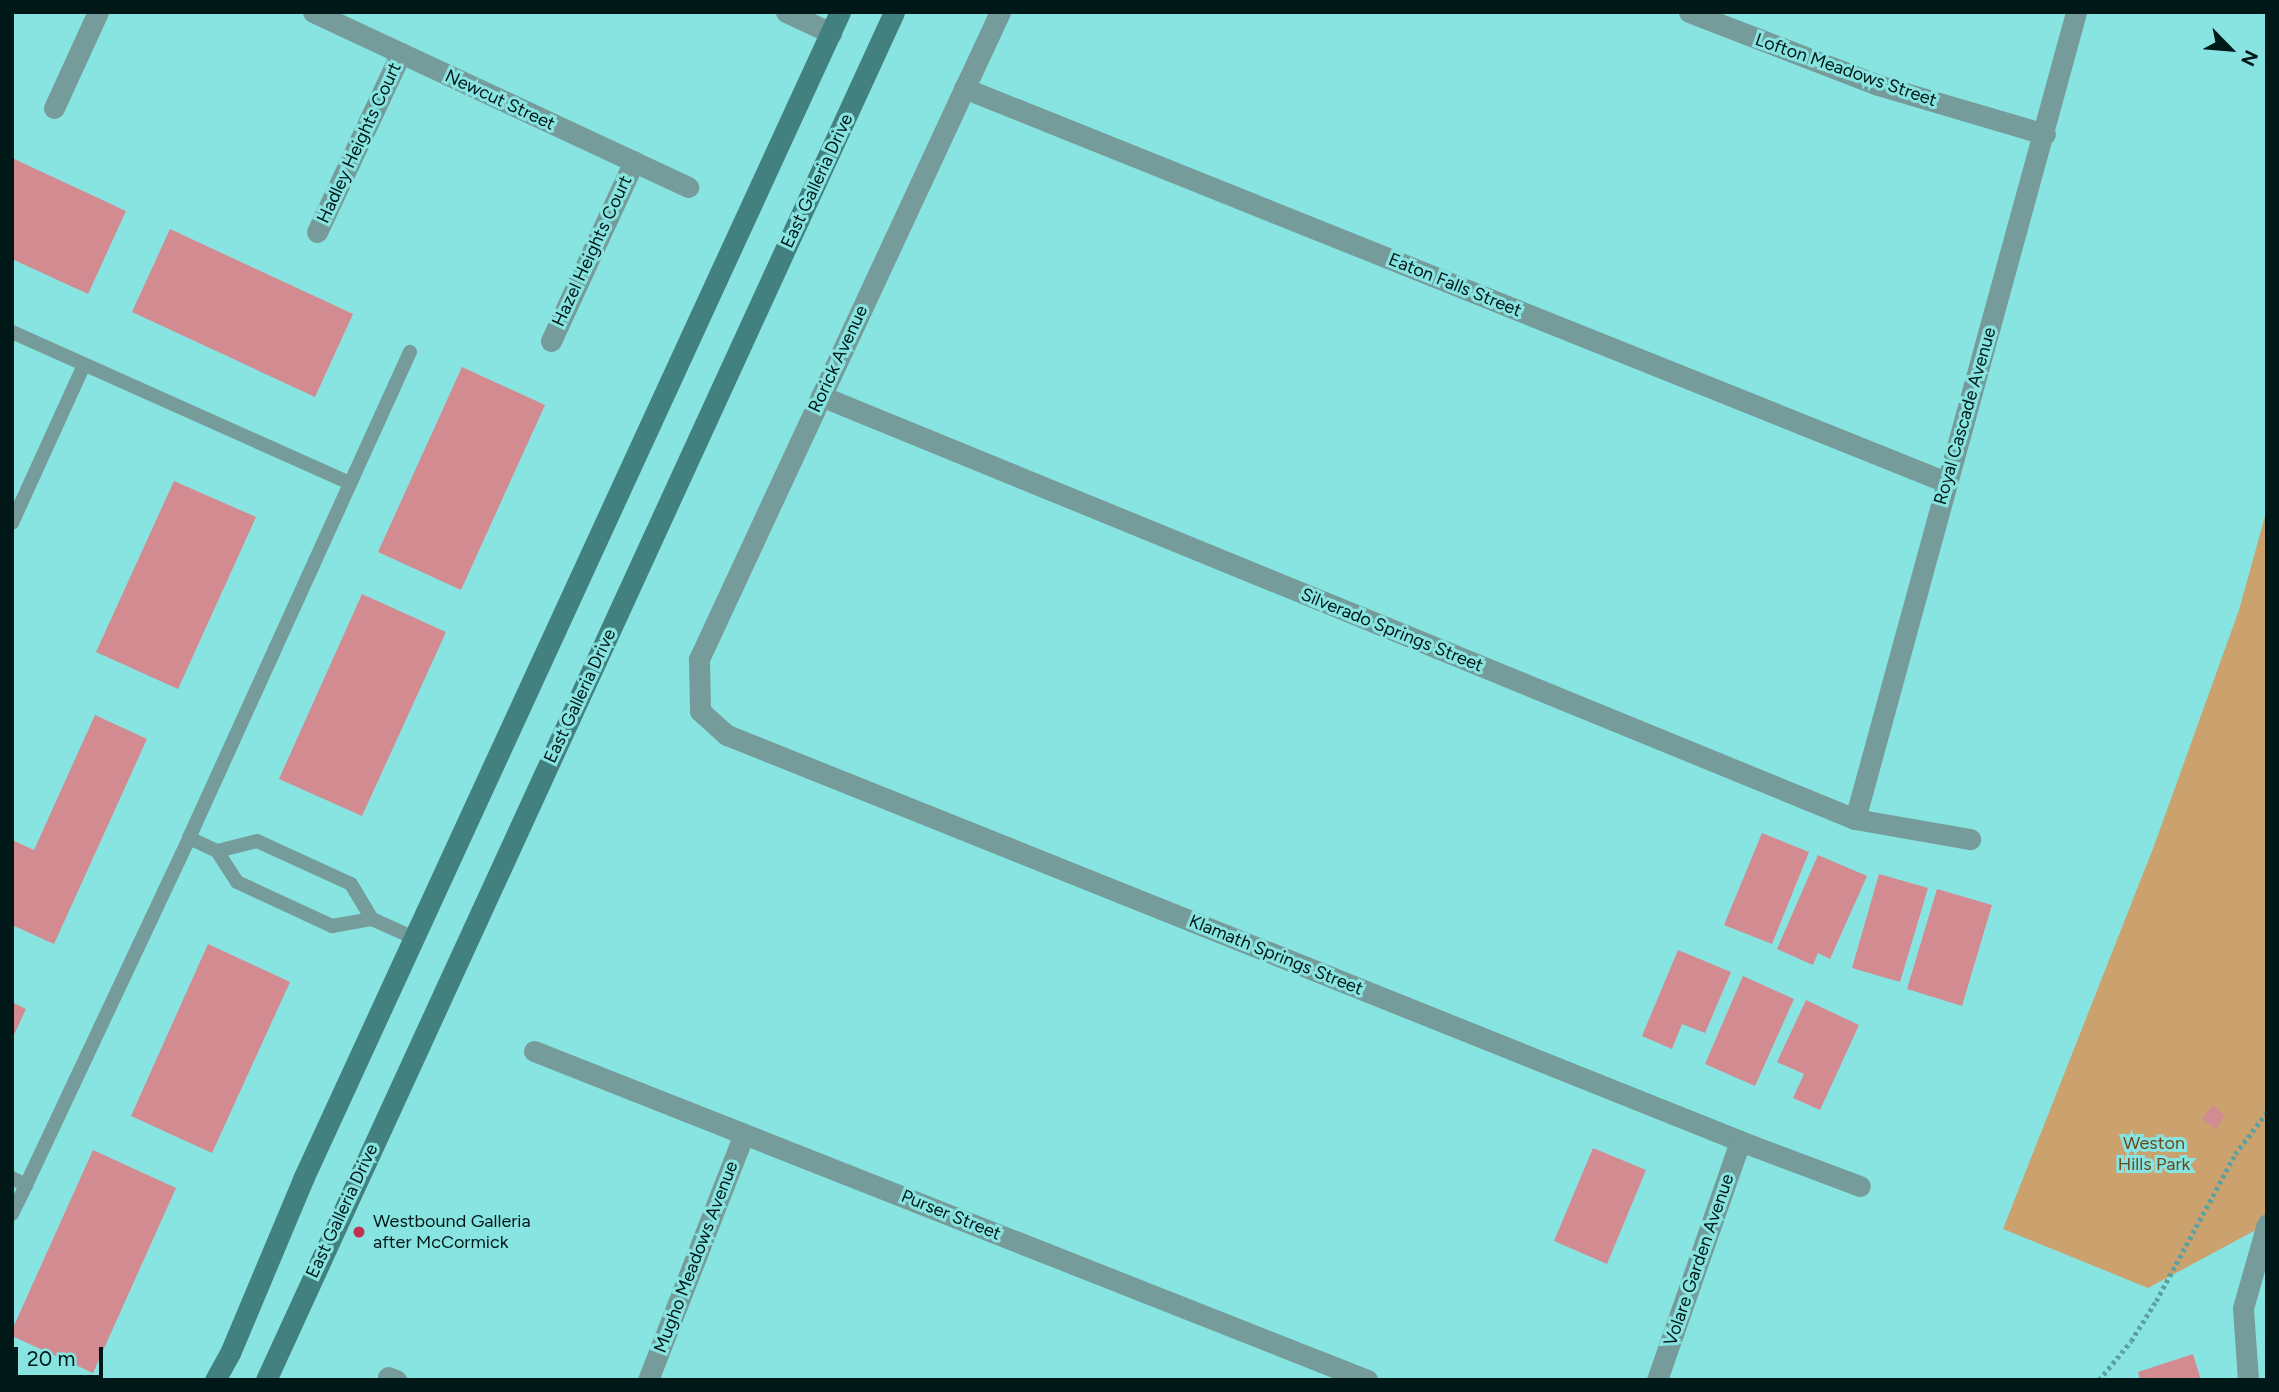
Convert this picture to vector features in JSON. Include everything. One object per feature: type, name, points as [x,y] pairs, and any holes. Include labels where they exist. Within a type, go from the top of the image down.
[{"type":"main road","points":[[215,1380],[230,1353],[303,1179],[840,12]]},
{"type":"main road","name":"East Galleria Drive","points":[[265,1380],[894,12]]},
{"type":"street","points":[[54,108],[98,12]]},
{"type":"street","name":"Newcut Street","points":[[313,12],[345,19],[401,53],[688,187]]},
{"type":"street","points":[[786,12],[831,33]]},
{"type":"street","name":"Rorick Avenue","points":[[700,710],[699,659],[1000,12]]},
{"type":"street","name":"Lofton Meadows Street","points":[[1689,12],[1878,85],[2045,134]]},
{"type":"street","name":"Royal Cascade Avenue","points":[[1855,819],[1946,482],[2045,134],[2076,12]]},
{"type":"street","name":"Hadley Heights Court","points":[[317,232],[401,53]]},
{"type":"street","name":"Eaton Falls Street","points":[[964,88],[1946,482]]},
{"type":"street","name":"Hazel Heights Court","points":[[551,341],[634,162]]},
{"type":"street","name":"Silverado Springs Street","points":[[821,396],[1855,819],[1970,839]]},
{"type":"street","name":"Klamath Springs Street","points":[[700,710],[727,735],[1740,1141],[1860,1186]]},
{"type":"street","name":"Purser Street","points":[[534,1051],[1367,1380]]},
{"type":"street","name":"Mugho Meadows Avenue","points":[[648,1380],[744,1134]]},
{"type":"street","name":"Volare Garden Avenue","points":[[1657,1380],[1740,1141]]},
{"type":"street","points":[[2248,1380],[2243,1308],[2267,1224]]},
{"type":"lane","points":[[12,332],[349,483]]},
{"type":"lane","points":[[12,1214],[19,1181],[189,838],[410,352]]},
{"type":"lane","points":[[12,523],[84,365]]},
{"type":"lane","points":[[189,838],[217,850],[237,882],[332,926],[372,919],[414,938]]},
{"type":"lane","points":[[217,850],[257,841],[351,884],[372,919]]},
{"type":"path","points":[[2099,1380],[2131,1341],[2157,1301],[2235,1154],[2267,1112]]},
{"type":"green space","name":"Weston Hills Park","points":[[2267,509],[2267,1224],[2148,1288],[2003,1229],[2154,846],[2239,610]]},
{"type":"building","points":[[12,158],[126,211],[88,294],[12,259]]},
{"type":"building","points":[[170,229],[353,314],[315,397],[132,312]]},
{"type":"building","points":[[462,367],[545,405],[461,590],[378,552]]},
{"type":"building","points":[[174,481],[256,517],[178,689],[96,652]]},
{"type":"building","points":[[362,594],[446,632],[362,816],[279,779]]},
{"type":"building","points":[[95,715],[147,739],[54,944],[12,925],[12,840],[34,850]]},
{"type":"building","points":[[1762,833],[1809,852],[1772,944],[1724,925]]},
{"type":"building","points":[[1818,855],[1867,876],[1830,959],[1818,953],[1813,965],[1777,949]]},
{"type":"building","points":[[1879,874],[1928,888],[1900,982],[1852,968]]},
{"type":"building","points":[[1937,889],[1992,905],[1962,1006],[1907,989]]},
{"type":"building","points":[[208,944],[290,982],[212,1153],[131,1116]]},
{"type":"building","points":[[1678,950],[1731,972],[1705,1033],[1682,1024],[1672,1049],[1642,1036]]},
{"type":"building","points":[[1743,976],[1794,999],[1755,1086],[1705,1064]]},
{"type":"building","points":[[1806,1000],[1859,1025],[1820,1110],[1793,1098],[1804,1074],[1777,1062]]},
{"type":"building","points":[[12,1002],[26,1009],[12,1039]]},
{"type":"building","points":[[2213,1105],[2225,1115],[2216,1129],[2202,1119]]},
{"type":"building","points":[[1593,1148],[1646,1170],[1607,1264],[1554,1241]]},
{"type":"building","points":[[93,1150],[176,1188],[93,1373],[12,1336],[12,1330]]},
{"type":"building","points":[[2193,1354],[2201,1380],[2140,1380],[2138,1372]]},
{"type":"place","name":"Westbound Galleria after McCormick","points":[[359,1232]]}]
